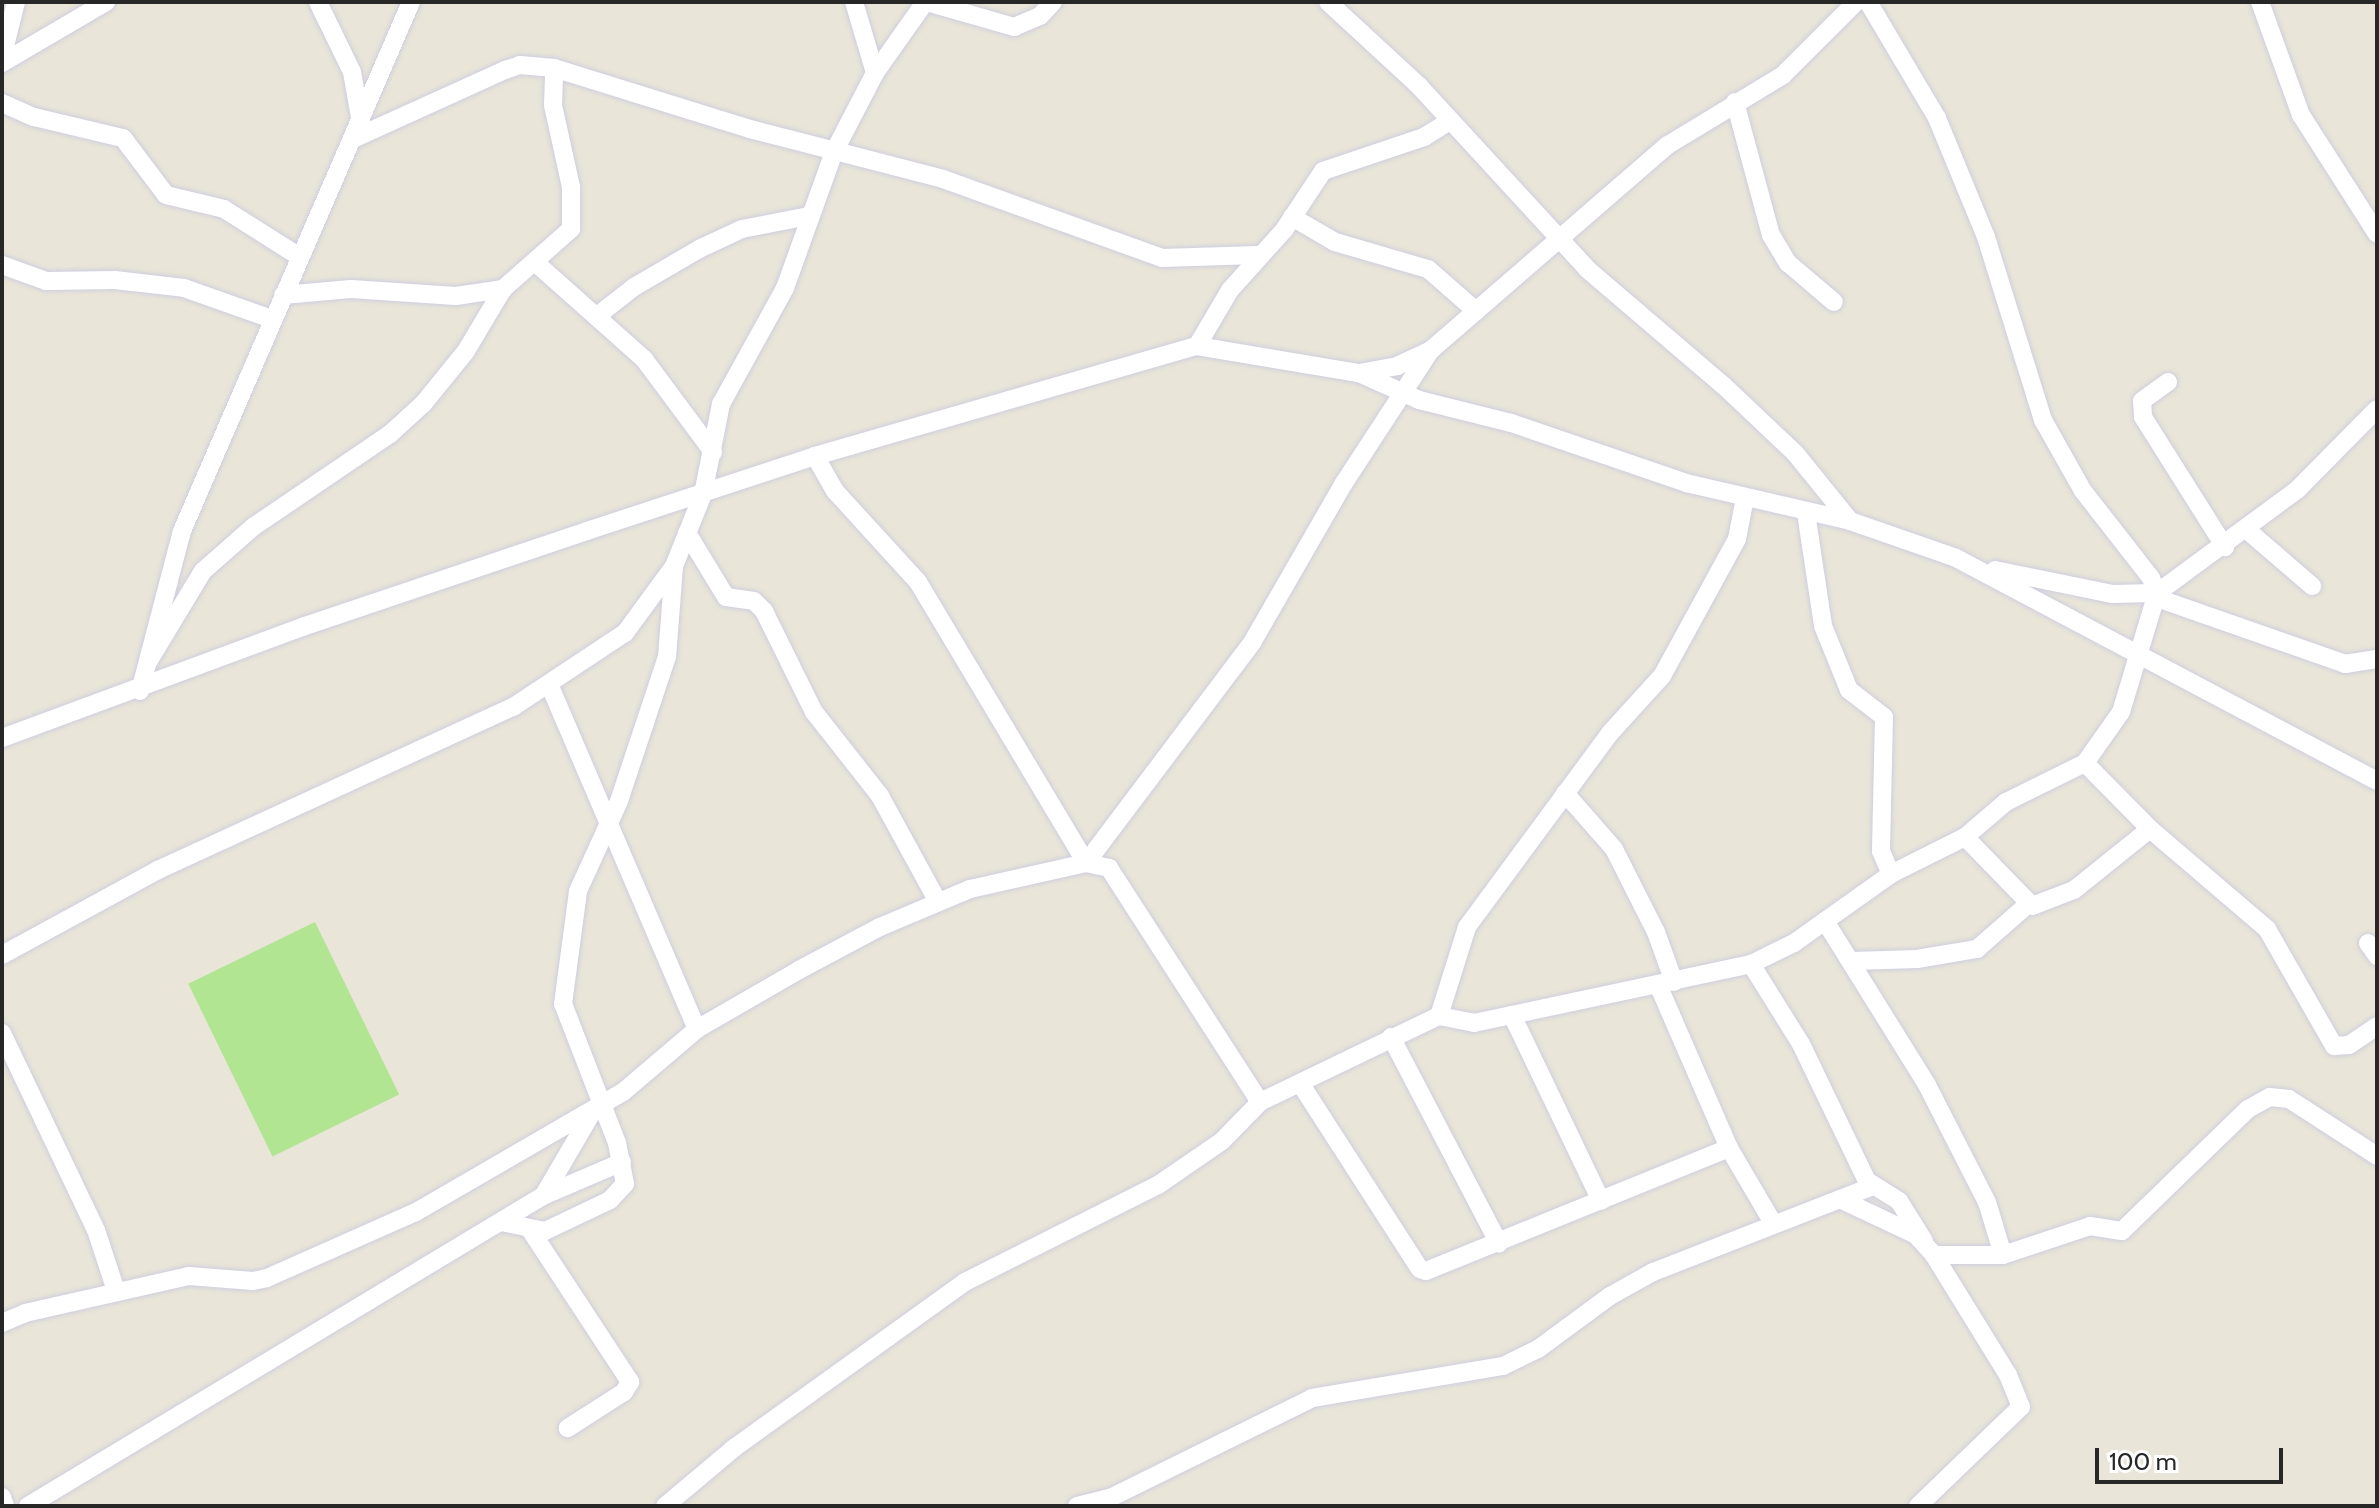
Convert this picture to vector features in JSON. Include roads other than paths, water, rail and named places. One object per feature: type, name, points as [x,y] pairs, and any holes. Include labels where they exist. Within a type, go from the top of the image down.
[{"type":"street","points":[[2,60],[16,2]]},
{"type":"street","points":[[2,60],[106,2]]},
{"type":"street","points":[[318,2],[352,72],[358,130]]},
{"type":"street","points":[[140,691],[182,531],[411,2]]},
{"type":"street","points":[[2,955],[158,870],[385,769],[513,707],[625,633],[674,566],[703,494],[721,404],[785,288],[834,152],[875,73],[926,2],[1014,27],[1040,16],[1053,2]]},
{"type":"street","points":[[1328,2],[1385,52],[1560,242],[1744,404],[1818,477],[1850,521]]},
{"type":"street","points":[[1359,373],[1411,362],[1431,350],[1560,242],[1668,145],[1783,75],[1856,2]]},
{"type":"street","points":[[665,1506],[734,1448],[965,1282],[1158,1185],[1222,1141],[1260,1102],[1439,1016],[1474,1023],[1666,985],[1751,964],[1825,921],[1891,874],[1965,837],[2006,802],[2085,763],[2110,733],[2140,656],[2157,596],[2151,578],[2078,483],[2043,420],[1986,237],[1948,142],[1868,2]]},
{"type":"street","points":[[2260,2],[2301,115],[2377,234]]},
{"type":"street","points":[[856,4],[875,73]]},
{"type":"street","points":[[358,130],[520,65],[554,68],[834,152],[943,179],[1162,258],[1257,255]]},
{"type":"street","points":[[148,662],[203,571],[253,527],[390,434],[423,404],[466,351],[503,289],[537,264],[571,229],[571,187],[553,105],[554,68]]},
{"type":"street","points":[[1735,102],[1771,235],[1788,263],[1834,302]]},
{"type":"street","points":[[2,103],[34,117],[123,138],[166,195],[224,209],[300,257]]},
{"type":"street","points":[[1197,346],[1257,255],[1292,217],[1307,188],[1333,165],[1424,137],[1450,121]]},
{"type":"street","points":[[597,316],[634,287],[699,249],[742,229],[809,216]]},
{"type":"street","points":[[1292,217],[1335,242],[1428,269],[1476,311]]},
{"type":"street","points":[[537,264],[644,359],[713,452]]},
{"type":"street","points":[[2,265],[46,281],[115,280],[184,288],[272,319]]},
{"type":"street","points":[[283,295],[351,289],[456,296],[503,289]]},
{"type":"street","points":[[2,738],[140,691],[305,626],[815,456],[1197,346],[1233,348],[1359,373],[1407,392],[1745,498],[1850,521],[1980,567],[2112,594],[2157,596],[2345,664],[2377,659]]},
{"type":"street","points":[[1086,863],[1253,641],[1344,483],[1407,392],[1431,350]]},
{"type":"street","points":[[2168,382],[2149,393],[2141,409],[2225,547]]},
{"type":"street","points":[[2157,596],[2298,489],[2377,409]]},
{"type":"street","points":[[815,456],[835,491],[918,582],[1086,863]]},
{"type":"street","points":[[1439,1016],[1467,927],[1565,793],[1662,676],[1737,539],[1745,498]]},
{"type":"street","points":[[1806,513],[1823,626],[1849,690],[1884,717],[1881,851],[1891,874]]},
{"type":"street","points":[[2247,530],[2312,586]]},
{"type":"street","points":[[687,533],[726,597],[754,601],[764,611],[814,712],[880,796],[937,900]]},
{"type":"street","points":[[501,1222],[531,1231],[564,1225],[610,1200],[625,1184],[622,1162],[598,1106],[567,1018],[563,990],[578,891],[609,825],[667,657],[674,566]]},
{"type":"street","points":[[1980,567],[2140,656],[2377,781]]},
{"type":"street","points":[[549,684],[697,1029]]},
{"type":"street","points":[[2085,763],[2150,829],[2267,929],[2334,1046],[2349,1045],[2377,1026]]},
{"type":"street","points":[[1565,793],[1614,849],[1656,932],[1666,985],[1729,1148],[1773,1223]]},
{"type":"street","points":[[1852,961],[1917,959],[1977,949],[2027,905],[2074,890],[2150,829]]},
{"type":"street","points":[[1965,837],[2027,905]]},
{"type":"street","points":[[2,1323],[116,1291],[189,1276],[253,1281],[267,1278],[416,1212],[598,1106],[697,1029],[799,970],[937,900],[1086,863],[1109,868],[1134,900],[1260,1102]]},
{"type":"street","points":[[1825,921],[1927,1085],[1979,1186],[2003,1255]]},
{"type":"street","points":[[1751,964],[1801,1044],[1871,1187],[1899,1201],[1964,1312],[2008,1375],[2021,1407],[1918,1506]]},
{"type":"street","points":[[1512,1015],[1601,1201]]},
{"type":"street","points":[[2,1033],[96,1230],[116,1291]]},
{"type":"street","points":[[1391,1037],[1499,1244]]},
{"type":"street","points":[[1300,1083],[1420,1269],[1432,1270],[1499,1244],[1729,1148]]},
{"type":"street","points":[[1840,1199],[1929,1249],[2003,1255],[2090,1226],[2122,1231],[2248,1109],[2270,1097],[2289,1099],[2377,1156]]},
{"type":"street","points":[[543,1196],[598,1106]]},
{"type":"street","points":[[28,1506],[543,1196],[622,1162]]},
{"type":"street","points":[[1077,1506],[1110,1498],[1312,1398],[1503,1366],[1653,1272],[1871,1187]]},
{"type":"street","points":[[531,1231],[630,1382],[624,1392],[568,1428]]},
{"type":"street","points":[[2,1497],[5,1506]]}]
